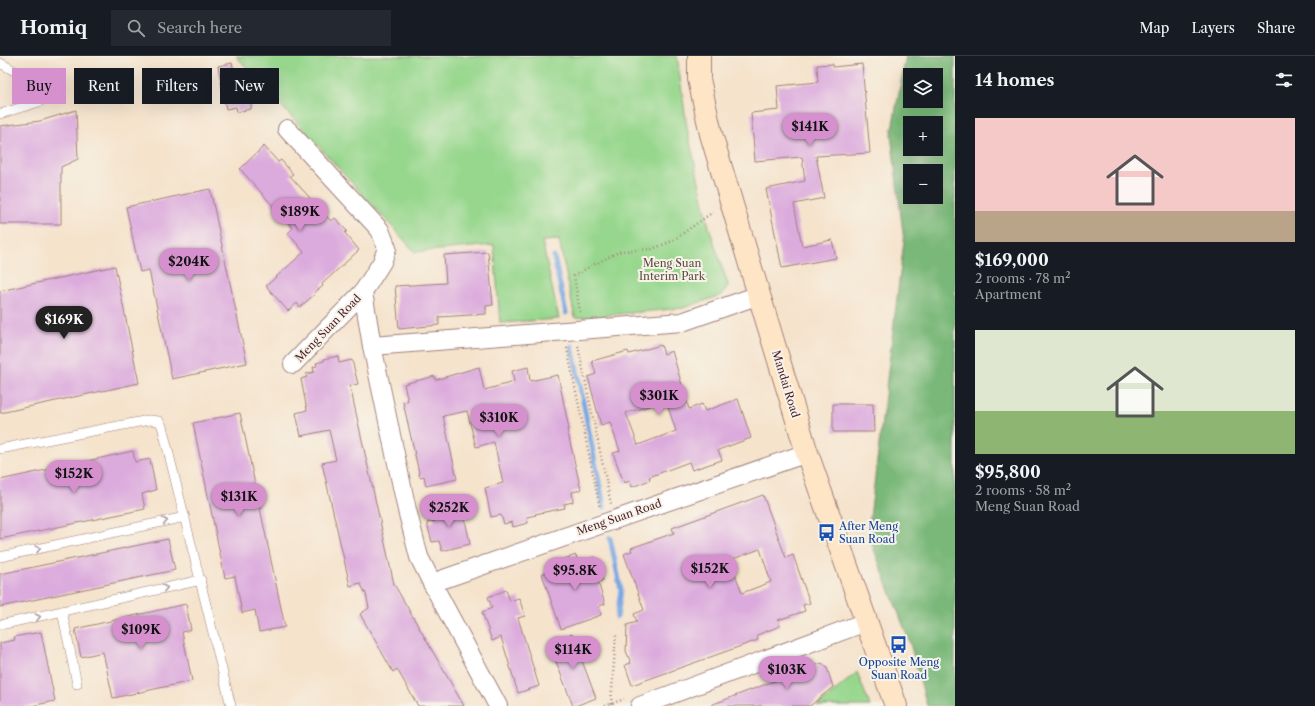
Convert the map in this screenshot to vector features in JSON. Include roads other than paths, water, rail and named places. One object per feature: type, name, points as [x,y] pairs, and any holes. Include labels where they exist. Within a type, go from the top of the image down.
[{"type":"main road","name":"Mandai Road","points":[[699,56],[699,79],[711,134],[759,295],[807,453],[896,706]]},
{"type":"street","name":"Meng Suan Road","points":[[287,129],[380,230],[386,248],[382,262],[363,292],[293,364]]},
{"type":"street","name":"Meng Suan Road","points":[[363,292],[372,346],[407,510],[420,557],[432,583],[498,706]]},
{"type":"street","points":[[372,346],[682,322],[759,295]]},
{"type":"street","name":"Meng Suan Road","points":[[432,583],[807,453]]},
{"type":"street","points":[[640,706],[866,622]]},
{"type":"lane","points":[[0,63],[55,93],[39,102],[0,114]]},
{"type":"lane","points":[[0,449],[149,420],[159,421],[162,426],[201,580],[231,706]]},
{"type":"lane","points":[[0,557],[185,517]]},
{"type":"lane","points":[[0,625],[201,580]]},
{"type":"lane","points":[[62,611],[77,684]]},
{"type":"waterway","points":[[554,257],[566,313]]},
{"type":"waterway","points":[[572,346],[604,507]]},
{"type":"waterway","points":[[610,538],[621,590],[617,617]]},
{"type":"place","name":"After Meng Suan Road","points":[[826,532]]},
{"type":"place","name":"Opposite Meng Suan Road","points":[[899,644]]},
{"type":"park label","name":"Meng Suan Interim Park","points":[[672,269]]}]
